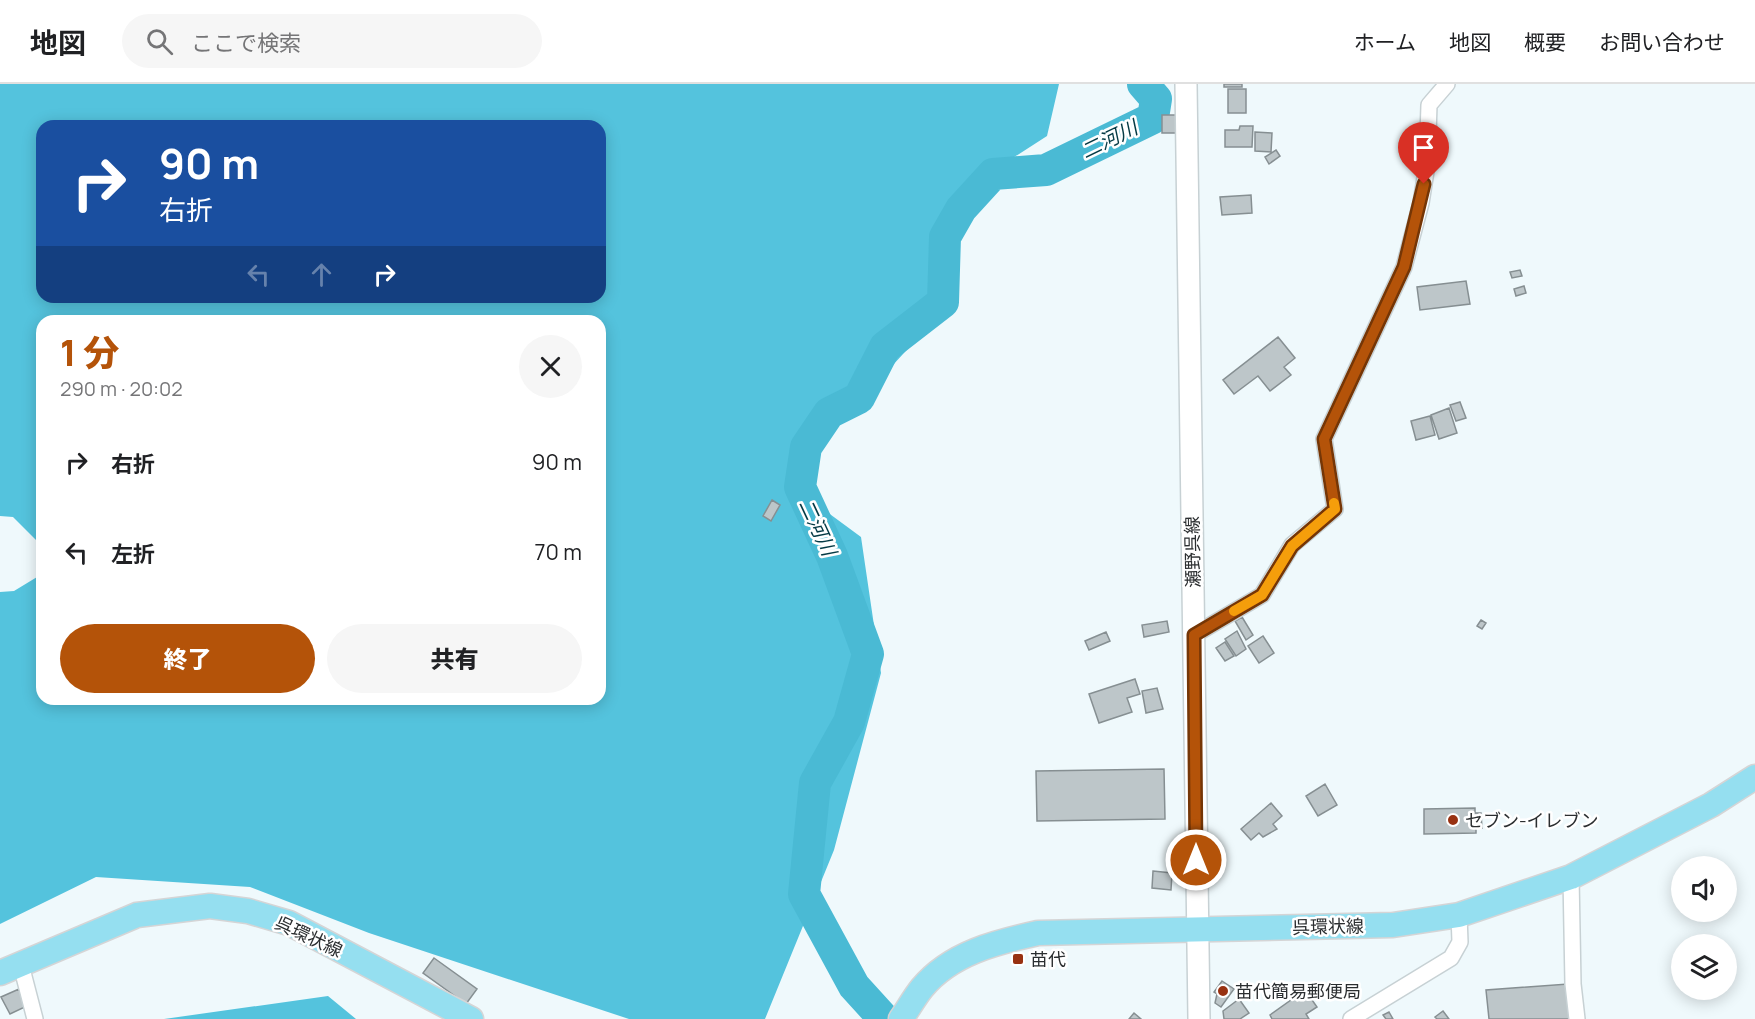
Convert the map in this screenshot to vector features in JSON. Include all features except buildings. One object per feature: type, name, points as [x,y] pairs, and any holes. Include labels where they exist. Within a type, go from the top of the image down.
[{"type":"main road","name":"瀬野呉線","points":[[1186,84],[1199,1019]]},
{"type":"main road","name":"呉環状線","points":[[902,1018],[923,987],[946,968],[991,944],[1038,933],[1393,925],[1459,915],[1571,877],[1711,805],[1755,777]]},
{"type":"main road","name":"呉環状線","points":[[11,969],[137,915],[210,906],[248,911],[290,923],[471,1019]]},
{"type":"street","points":[[1194,635],[1262,595],[1292,546],[1335,509],[1324,439],[1404,267],[1421,202],[1427,165],[1430,105],[1447,84]]},
{"type":"street","points":[[1571,877],[1577,1019]]},
{"type":"street","points":[[1351,1019],[1451,958],[1460,942],[1459,915]]},
{"type":"street","points":[[11,969],[35,1019]]},
{"type":"shaded area","points":[[0,84],[1059,84],[1047,136],[966,188],[949,304],[858,403],[820,428],[804,495],[861,537],[881,673],[834,850],[765,1019],[629,1019],[369,933],[250,887],[96,877],[0,924],[0,592],[14,591],[36,578],[36,705],[606,705],[606,315],[36,315],[36,540],[13,517],[0,516]]},
{"type":"shaded area","points":[[328,996],[356,1019],[164,1019]]},
{"type":"waterway","name":"二河川","points":[[884,1019],[854,986],[804,894],[815,783],[849,722],[868,654],[832,556],[800,487],[806,447],[829,413],[859,398],[885,347],[943,302],[945,237],[961,209],[993,174],[1046,170],[1153,118],[1156,99],[1143,84]]},
{"type":"slow traffic","points":[[1234,611],[1262,595],[1292,546],[1335,509],[1334,503]]},
{"type":"place","name":"セブン-イレブン","points":[[1453,820]]},
{"type":"place","name":"苗代","points":[[1018,959]]},
{"type":"place","name":"苗代簡易郵便局","points":[[1223,991]]},
{"type":"route","points":[[1196,860],[1194,635],[1262,595],[1292,546],[1335,509],[1324,439],[1347,384],[1376,331],[1404,267],[1424,184]]}]
